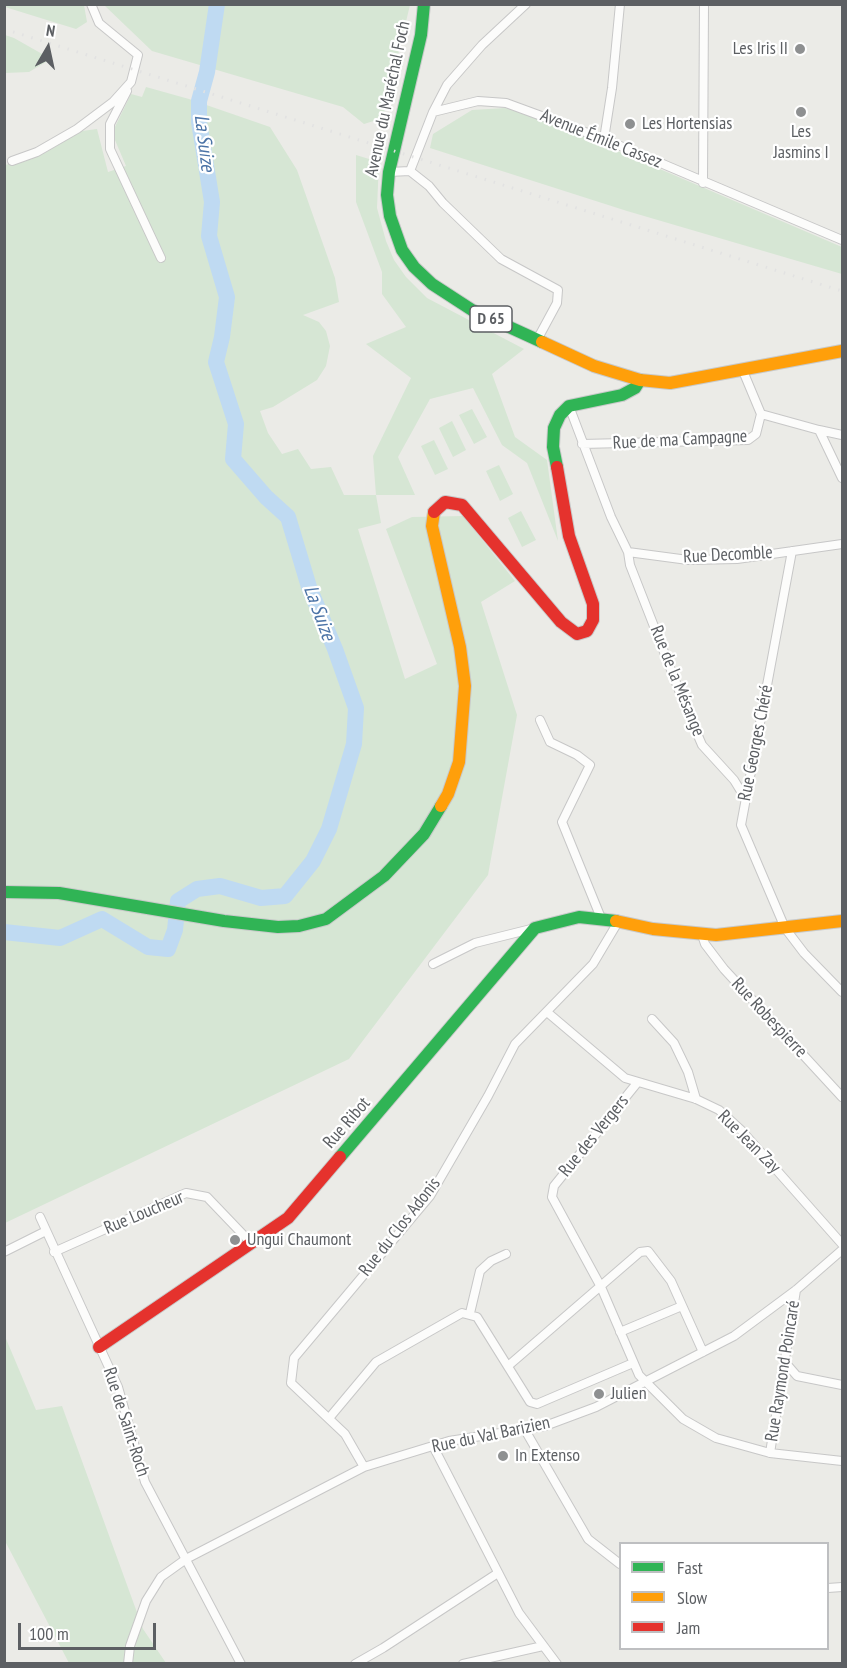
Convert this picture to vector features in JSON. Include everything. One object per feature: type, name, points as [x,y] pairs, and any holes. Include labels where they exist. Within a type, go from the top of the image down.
[{"type":"main road","name":"Avenue du Maréchal Foch","points":[[424,4],[421,35],[389,172],[387,195],[390,216],[402,250],[414,267],[456,302],[594,366],[640,380],[670,383],[843,351]]},
{"type":"main road","points":[[4,892],[59,893],[177,914],[278,927],[299,926],[326,919],[384,876],[424,834],[448,795],[459,762],[465,711],[460,647],[432,526],[434,510],[439,505],[454,501],[469,510],[566,627],[572,632],[583,633],[591,627],[593,620],[590,594],[569,536],[553,447],[556,421],[569,406],[622,395],[634,388],[640,380]]},
{"type":"main road","points":[[535,928],[579,917],[601,918],[702,935],[843,921]]},
{"type":"main road","name":"Rue Ribot","points":[[99,1347],[288,1218],[535,928]]},
{"type":"street","points":[[91,4],[99,23],[138,54],[131,82],[110,124],[110,148],[161,258]]},
{"type":"street","points":[[389,172],[410,171],[433,112],[447,84],[482,45],[526,4]]},
{"type":"street","points":[[604,139],[611,96],[620,4]]},
{"type":"street","points":[[704,4],[704,183]]},
{"type":"street","points":[[12,160],[37,152],[76,129],[113,102],[131,82]]},
{"type":"street","name":"Avenue Émile Cassez","points":[[433,112],[478,101],[506,103],[604,139],[843,240]]},
{"type":"street","name":"Avenue du Maréchal Foch","points":[[410,171],[429,186],[443,203],[501,259],[558,290],[557,303],[537,340]]},
{"type":"street","points":[[743,371],[761,414],[843,435]]},
{"type":"street","points":[[569,406],[582,444],[628,552]]},
{"type":"street","name":"Rue de ma Campagne","points":[[582,444],[748,440],[756,434],[761,414]]},
{"type":"street","points":[[819,430],[843,478]]},
{"type":"street","name":"Rue Decomble","points":[[628,552],[688,560],[737,559],[843,544]]},
{"type":"street","name":"Rue Georges Chéré","points":[[792,551],[741,825],[785,928],[804,953],[843,992]]},
{"type":"street","name":"Rue de la Mésange","points":[[628,552],[630,565],[702,745],[734,780],[745,798]]},
{"type":"street","points":[[540,720],[550,742],[577,755],[590,765],[562,822],[601,918]]},
{"type":"street","name":"Rue du Clos Adonis","points":[[364,1467],[345,1434],[330,1417],[291,1383],[294,1358],[430,1196],[488,1096],[515,1044],[593,964],[618,922]]},
{"type":"street","points":[[433,964],[475,943],[535,928]]},
{"type":"street","name":"Rue Robespierre","points":[[702,935],[705,944],[724,969],[843,1097]]},
{"type":"street","name":"Rue Jean Zay","points":[[547,1012],[611,1068],[637,1083],[696,1099],[719,1110],[742,1131],[843,1244]]},
{"type":"street","points":[[652,1019],[674,1043],[688,1072],[696,1099]]},
{"type":"street","name":"Rue des Vergers","points":[[637,1083],[554,1186],[552,1197],[601,1287],[633,1363],[644,1383],[683,1419],[708,1433],[770,1453],[843,1461]]},
{"type":"street","name":"Rue Loucheur","points":[[54,1252],[186,1193],[207,1197],[252,1244]]},
{"type":"street","name":"Rue de Saint-Roch","points":[[40,1217],[54,1252],[118,1387],[145,1482],[241,1664]]},
{"type":"street","points":[[4,1252],[46,1231]]},
{"type":"street","name":"Rue du Val Barizien","points":[[128,1664],[130,1646],[146,1601],[161,1577],[186,1559],[364,1467],[434,1446],[545,1426],[596,1407],[734,1336],[796,1290],[843,1250]]},
{"type":"street","points":[[508,1366],[640,1252],[648,1251],[671,1281],[703,1352]]},
{"type":"street","points":[[470,1313],[480,1271],[491,1261],[506,1254]]},
{"type":"street","name":"Rue Raymond Poincaré","points":[[770,1453],[796,1290]]},
{"type":"street","points":[[620,1332],[682,1306]]},
{"type":"street","points":[[330,1417],[376,1362],[462,1313],[470,1313],[477,1317],[530,1402],[537,1404],[633,1363]]},
{"type":"street","points":[[784,1361],[797,1376],[843,1385]]},
{"type":"street","points":[[525,1430],[588,1539],[619,1562]]},
{"type":"street","points":[[434,1446],[519,1613],[557,1664]]},
{"type":"street","points":[[356,1664],[498,1573]]},
{"type":"street","points":[[463,1664],[543,1646]]},
{"type":"green space","points":[[5,4],[84,5],[87,22],[76,29],[5,7]]},
{"type":"green space","points":[[104,5],[410,5],[383,118],[364,124],[343,107],[152,51]]},
{"type":"green space","points":[[5,35],[51,59],[29,72],[5,73]]},
{"type":"green space","points":[[146,87],[270,127],[297,170],[335,278],[339,302],[303,315],[319,322],[326,331],[330,346],[326,366],[317,380],[273,407],[260,411],[268,433],[282,454],[298,449],[311,469],[331,467],[344,495],[376,495],[381,523],[358,529],[405,679],[437,664],[386,529],[412,517],[463,516],[515,581],[481,602],[517,715],[488,875],[349,1059],[5,1223],[5,165],[41,155],[82,131],[97,129],[108,172],[126,166],[112,133],[131,94],[142,97]]},
{"type":"green space","points":[[505,108],[543,119],[842,247],[842,274],[627,211],[430,148],[433,134],[472,110]]},
{"type":"green space","points":[[356,155],[379,162],[377,208],[386,241],[394,260],[406,277],[427,298],[524,349],[492,374],[515,437],[547,460],[558,541],[527,463],[502,445],[473,388],[430,399],[398,457],[415,495],[376,495],[373,456],[411,378],[366,344],[406,327],[382,294],[382,272],[356,202]]},
{"type":"green space","points":[[472,409],[487,437],[474,444],[459,415]]},
{"type":"green space","points":[[452,421],[466,450],[453,457],[439,428]]},
{"type":"green space","points":[[434,440],[448,469],[435,475],[421,446]]},
{"type":"green space","points":[[499,465],[513,494],[500,501],[486,471]]},
{"type":"green space","points":[[521,511],[536,540],[522,547],[508,518]]},
{"type":"green space","points":[[4,1334],[36,1410],[62,1406],[143,1629],[166,1663],[69,1663],[5,1541]]},
{"type":"waterway","name":"La Suize","points":[[4,932],[60,938],[102,919],[148,947],[168,949],[175,930],[178,901],[197,889],[220,886],[261,898],[285,896],[313,861],[329,829],[354,744],[356,708],[309,587],[288,517],[266,497],[233,459],[236,424],[216,362],[227,297],[209,236],[212,202],[199,122],[199,101],[207,72],[217,4]]},
{"type":"railway","points":[[4,29],[842,291]]},
{"type":"traffic: fast","points":[[424,4],[421,35],[389,172],[387,195],[390,216],[402,250],[414,267],[432,284],[472,310],[542,342]]},
{"type":"traffic: fast","points":[[557,467],[553,447],[554,428],[560,415],[569,406],[622,395],[635,388],[640,380]]},
{"type":"traffic: fast","points":[[4,892],[59,893],[224,921],[278,927],[299,926],[326,919],[384,876],[424,834],[441,806]]},
{"type":"traffic: fast","points":[[340,1157],[535,928],[579,917],[616,921]]},
{"type":"traffic: slow","points":[[542,342],[594,366],[640,380],[670,383],[842,351]]},
{"type":"traffic: slow","points":[[434,512],[432,526],[460,647],[465,686],[459,762],[448,794],[441,806]]},
{"type":"traffic: slow","points":[[616,921],[653,929],[716,935],[842,921]]},
{"type":"traffic: jam","points":[[434,512],[445,502],[462,505],[561,622],[577,634],[587,631],[593,620],[593,604],[569,536],[557,467]]},
{"type":"traffic: jam","points":[[99,1347],[288,1218],[340,1157]]},
{"type":"place","name":"Les Iris II","points":[[800,49]]},
{"type":"place","name":"Les Jasmins I","points":[[801,112]]},
{"type":"place","name":"Les Hortensias","points":[[630,124]]},
{"type":"place","name":"Ungui Chaumont","points":[[235,1240]]},
{"type":"place","name":"Julien","points":[[599,1394]]},
{"type":"place","name":"In Extenso","points":[[503,1456]]}]
